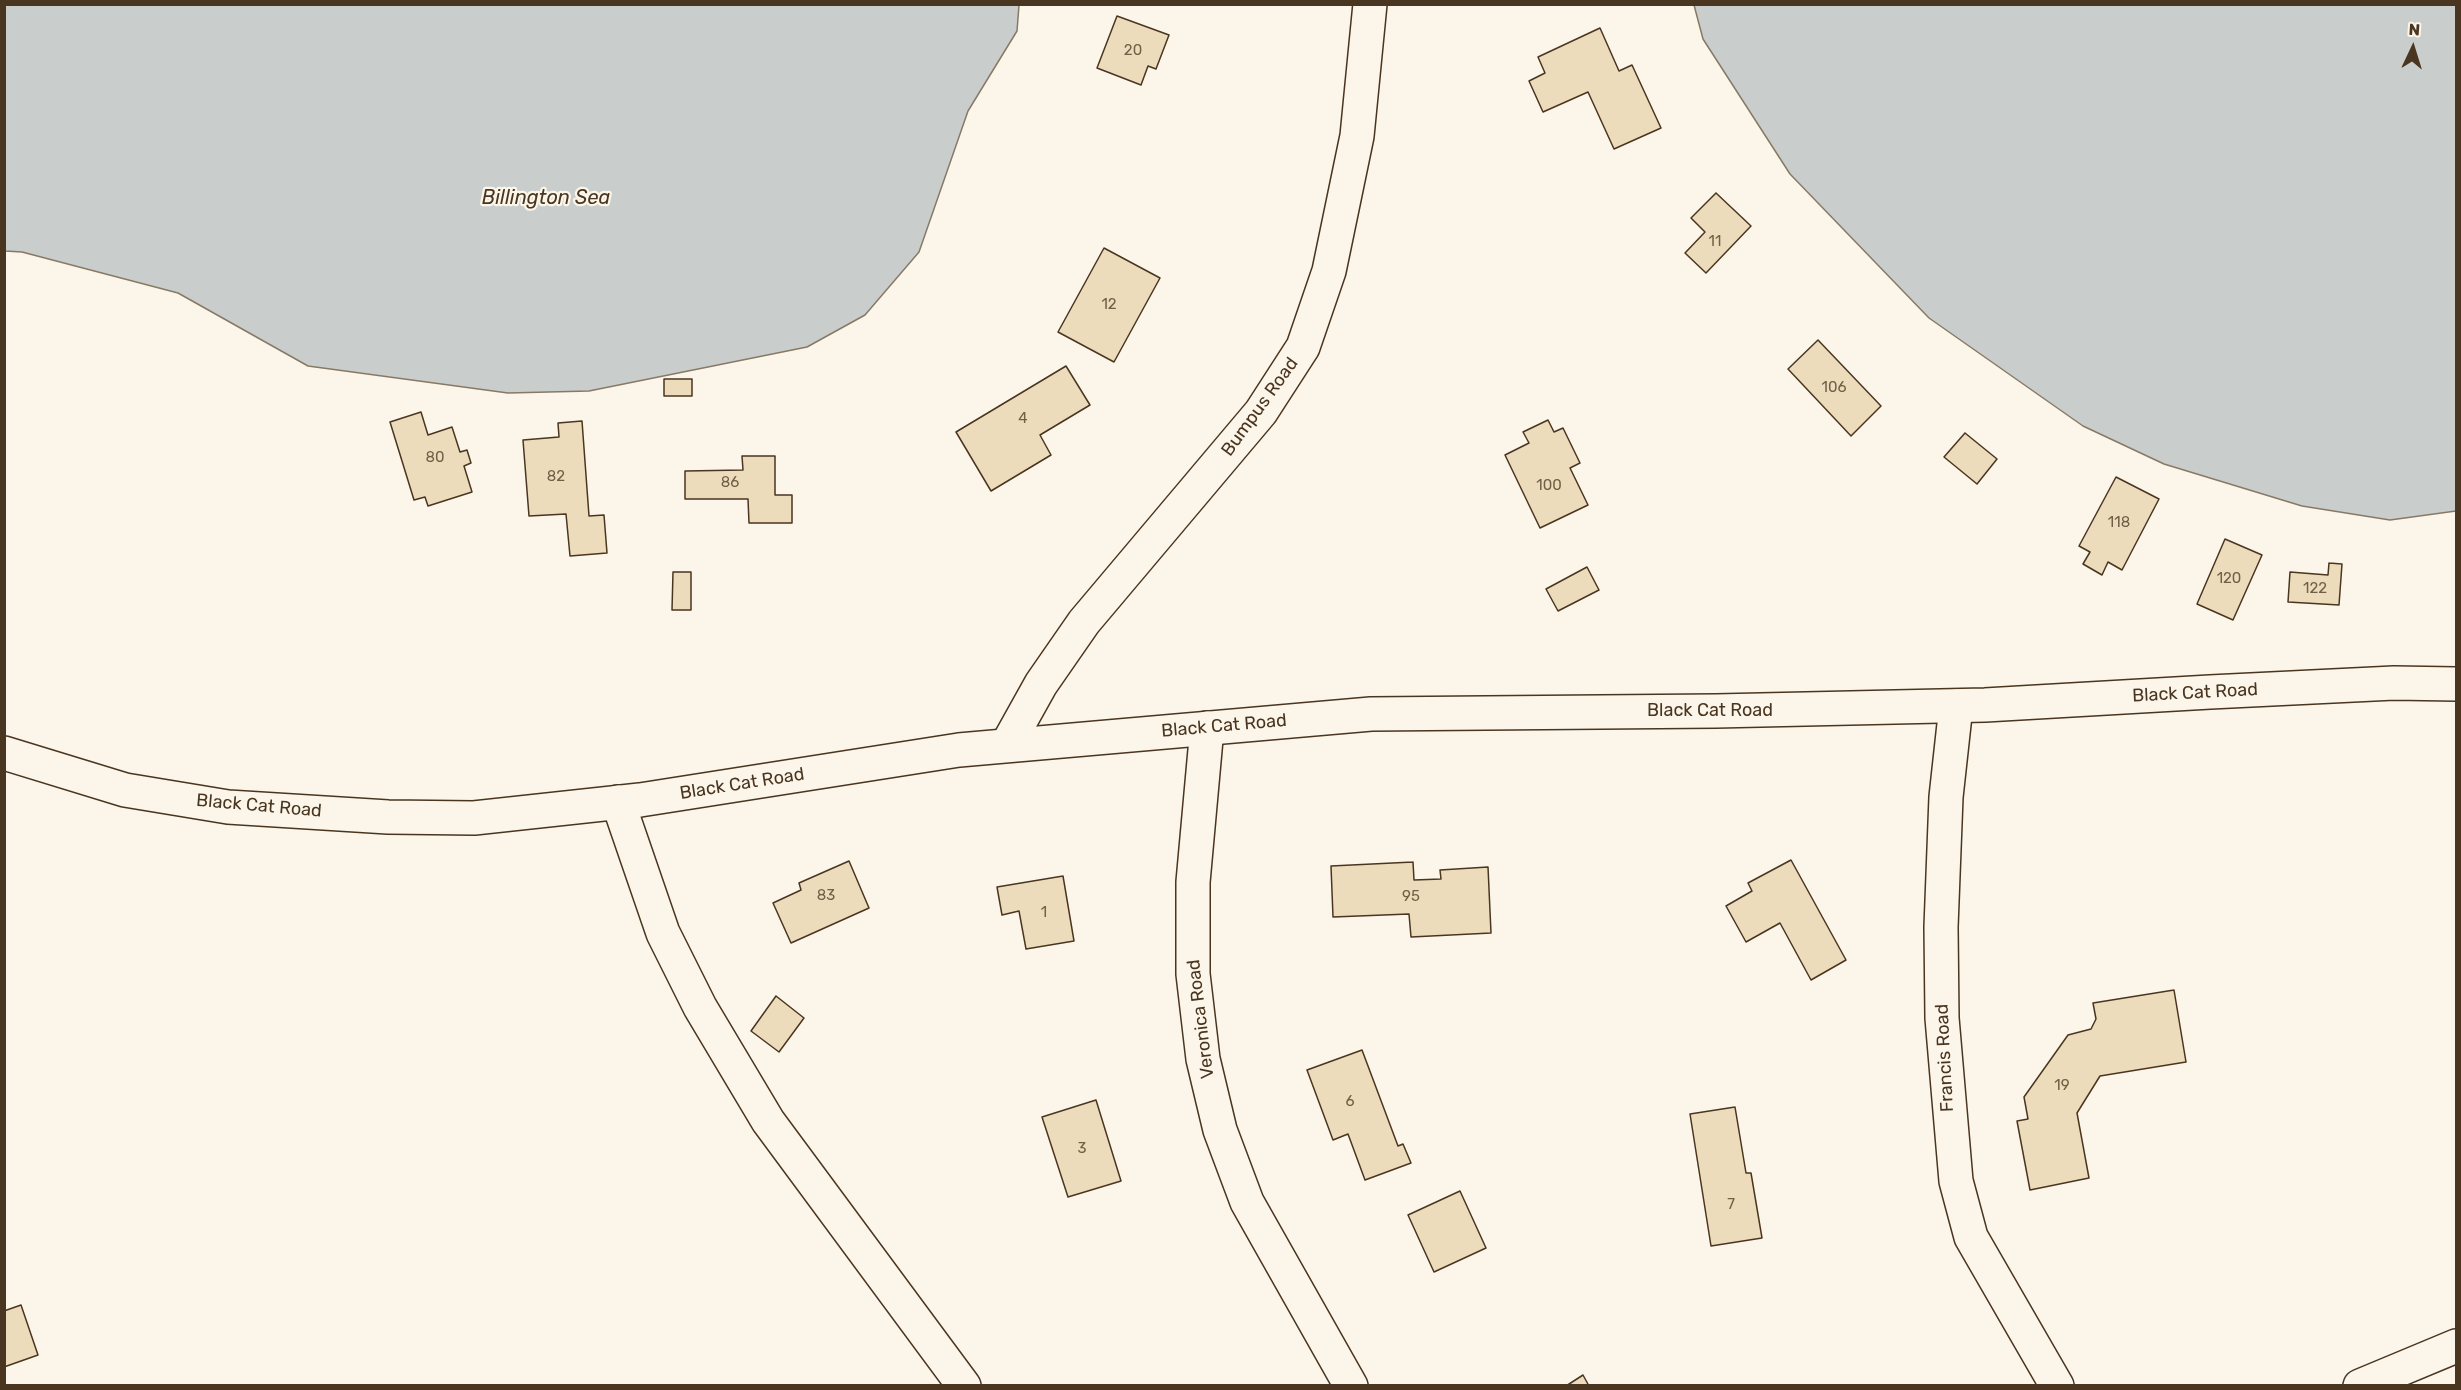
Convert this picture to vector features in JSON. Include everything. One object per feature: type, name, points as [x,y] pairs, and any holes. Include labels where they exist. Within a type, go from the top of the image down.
[{"type":"street","name":"Bumpus Road","points":[[1007,745],[1041,684],[1084,622],[1261,412],[1303,347],[1329,272],[1357,136],[1370,4]]},
{"type":"street","name":"Black Cat Road","points":[[4,753],[125,790],[228,807],[388,817],[474,818],[618,802],[958,750],[1371,714],[1956,706],[2394,683],[2457,684]]},
{"type":"street","name":"Francis Road","points":[[1956,706],[1946,797],[1941,927],[1942,1018],[1956,1181],[1971,1237],[2057,1386]]},
{"type":"street","name":"Veronica Road","points":[[1207,728],[1193,882],[1193,974],[1203,1059],[1220,1130],[1247,1202],[1351,1386]]},
{"type":"street","points":[[618,802],[663,933],[700,1007],[768,1121],[964,1386]]},
{"type":"street","points":[[2360,1386],[2457,1346]]},
{"type":"water","name":"Billington Sea","points":[[1019,4],[1017,31],[968,111],[919,252],[865,315],[807,347],[589,391],[508,393],[308,366],[178,293],[22,252],[5,251],[4,5]]},
{"type":"water","points":[[1694,5],[2456,5],[2456,511],[2390,520],[2302,506],[2164,464],[2083,426],[1929,318],[1790,174],[1703,39]]},
{"type":"building","points":[[1117,16],[1169,35],[1156,69],[1148,66],[1141,85],[1097,68]]},
{"type":"building","points":[[1600,28],[1619,71],[1632,65],[1661,128],[1614,149],[1588,92],[1543,112],[1529,81],[1545,73],[1538,57]]},
{"type":"building","points":[[1716,193],[1751,226],[1706,273],[1685,253],[1705,232],[1691,218]]},
{"type":"building","points":[[1104,248],[1160,278],[1114,362],[1058,332]]},
{"type":"building","points":[[1818,340],[1881,406],[1851,436],[1788,369]]},
{"type":"building","points":[[1066,366],[1090,405],[1040,435],[1051,455],[991,491],[956,432]]},
{"type":"building","points":[[664,379],[692,379],[692,396],[664,396]]},
{"type":"building","points":[[421,412],[428,435],[452,427],[460,452],[467,450],[471,463],[464,466],[472,492],[428,506],[425,497],[414,500],[390,422]]},
{"type":"building","points":[[1548,420],[1554,432],[1563,428],[1580,463],[1570,468],[1588,505],[1540,528],[1505,455],[1529,443],[1523,432]]},
{"type":"building","points":[[582,421],[589,516],[604,515],[607,553],[570,556],[566,514],[529,516],[523,440],[559,437],[558,423]]},
{"type":"building","points":[[1965,433],[1997,459],[1977,484],[1944,457]]},
{"type":"building","points":[[742,456],[775,456],[775,495],[792,495],[792,523],[749,523],[748,499],[685,499],[685,471],[743,470]]},
{"type":"building","points":[[2116,477],[2159,499],[2122,570],[2108,562],[2102,575],[2083,564],[2090,552],[2079,546]]},
{"type":"building","points":[[2225,539],[2262,555],[2233,620],[2197,604]]},
{"type":"building","points":[[2329,563],[2342,564],[2339,605],[2288,602],[2290,572],[2328,575]]},
{"type":"building","points":[[1587,567],[1599,590],[1558,611],[1546,589]]},
{"type":"building","points":[[673,572],[691,572],[691,610],[672,610]]},
{"type":"building","points":[[1791,860],[1846,960],[1811,980],[1780,923],[1746,942],[1726,906],[1752,891],[1748,883]]},
{"type":"building","points":[[849,861],[869,908],[791,943],[773,903],[801,890],[799,883]]},
{"type":"building","points":[[1413,862],[1414,880],[1441,879],[1440,870],[1488,867],[1491,933],[1411,937],[1409,914],[1333,917],[1331,866]]},
{"type":"building","points":[[1063,876],[1074,941],[1026,949],[1019,911],[1002,915],[997,887]]},
{"type":"building","points":[[2174,990],[2186,1062],[2100,1076],[2077,1113],[2089,1178],[2030,1190],[2017,1121],[2028,1119],[2024,1097],[2068,1035],[2091,1029],[2096,1019],[2093,1003]]},
{"type":"building","points":[[776,996],[804,1018],[779,1052],[751,1031]]},
{"type":"building","points":[[1362,1050],[1398,1146],[1403,1144],[1411,1163],[1365,1180],[1348,1134],[1333,1140],[1307,1070]]},
{"type":"building","points":[[1096,1100],[1121,1181],[1068,1197],[1042,1117]]},
{"type":"building","points":[[1735,1107],[1746,1173],[1751,1173],[1762,1238],[1711,1246],[1690,1114]]},
{"type":"building","points":[[1460,1191],[1486,1248],[1434,1272],[1408,1215]]},
{"type":"building","points":[[21,1305],[38,1355],[4,1367],[4,1311]]},
{"type":"building","points":[[1583,1375],[1589,1386],[1566,1386]]}]
